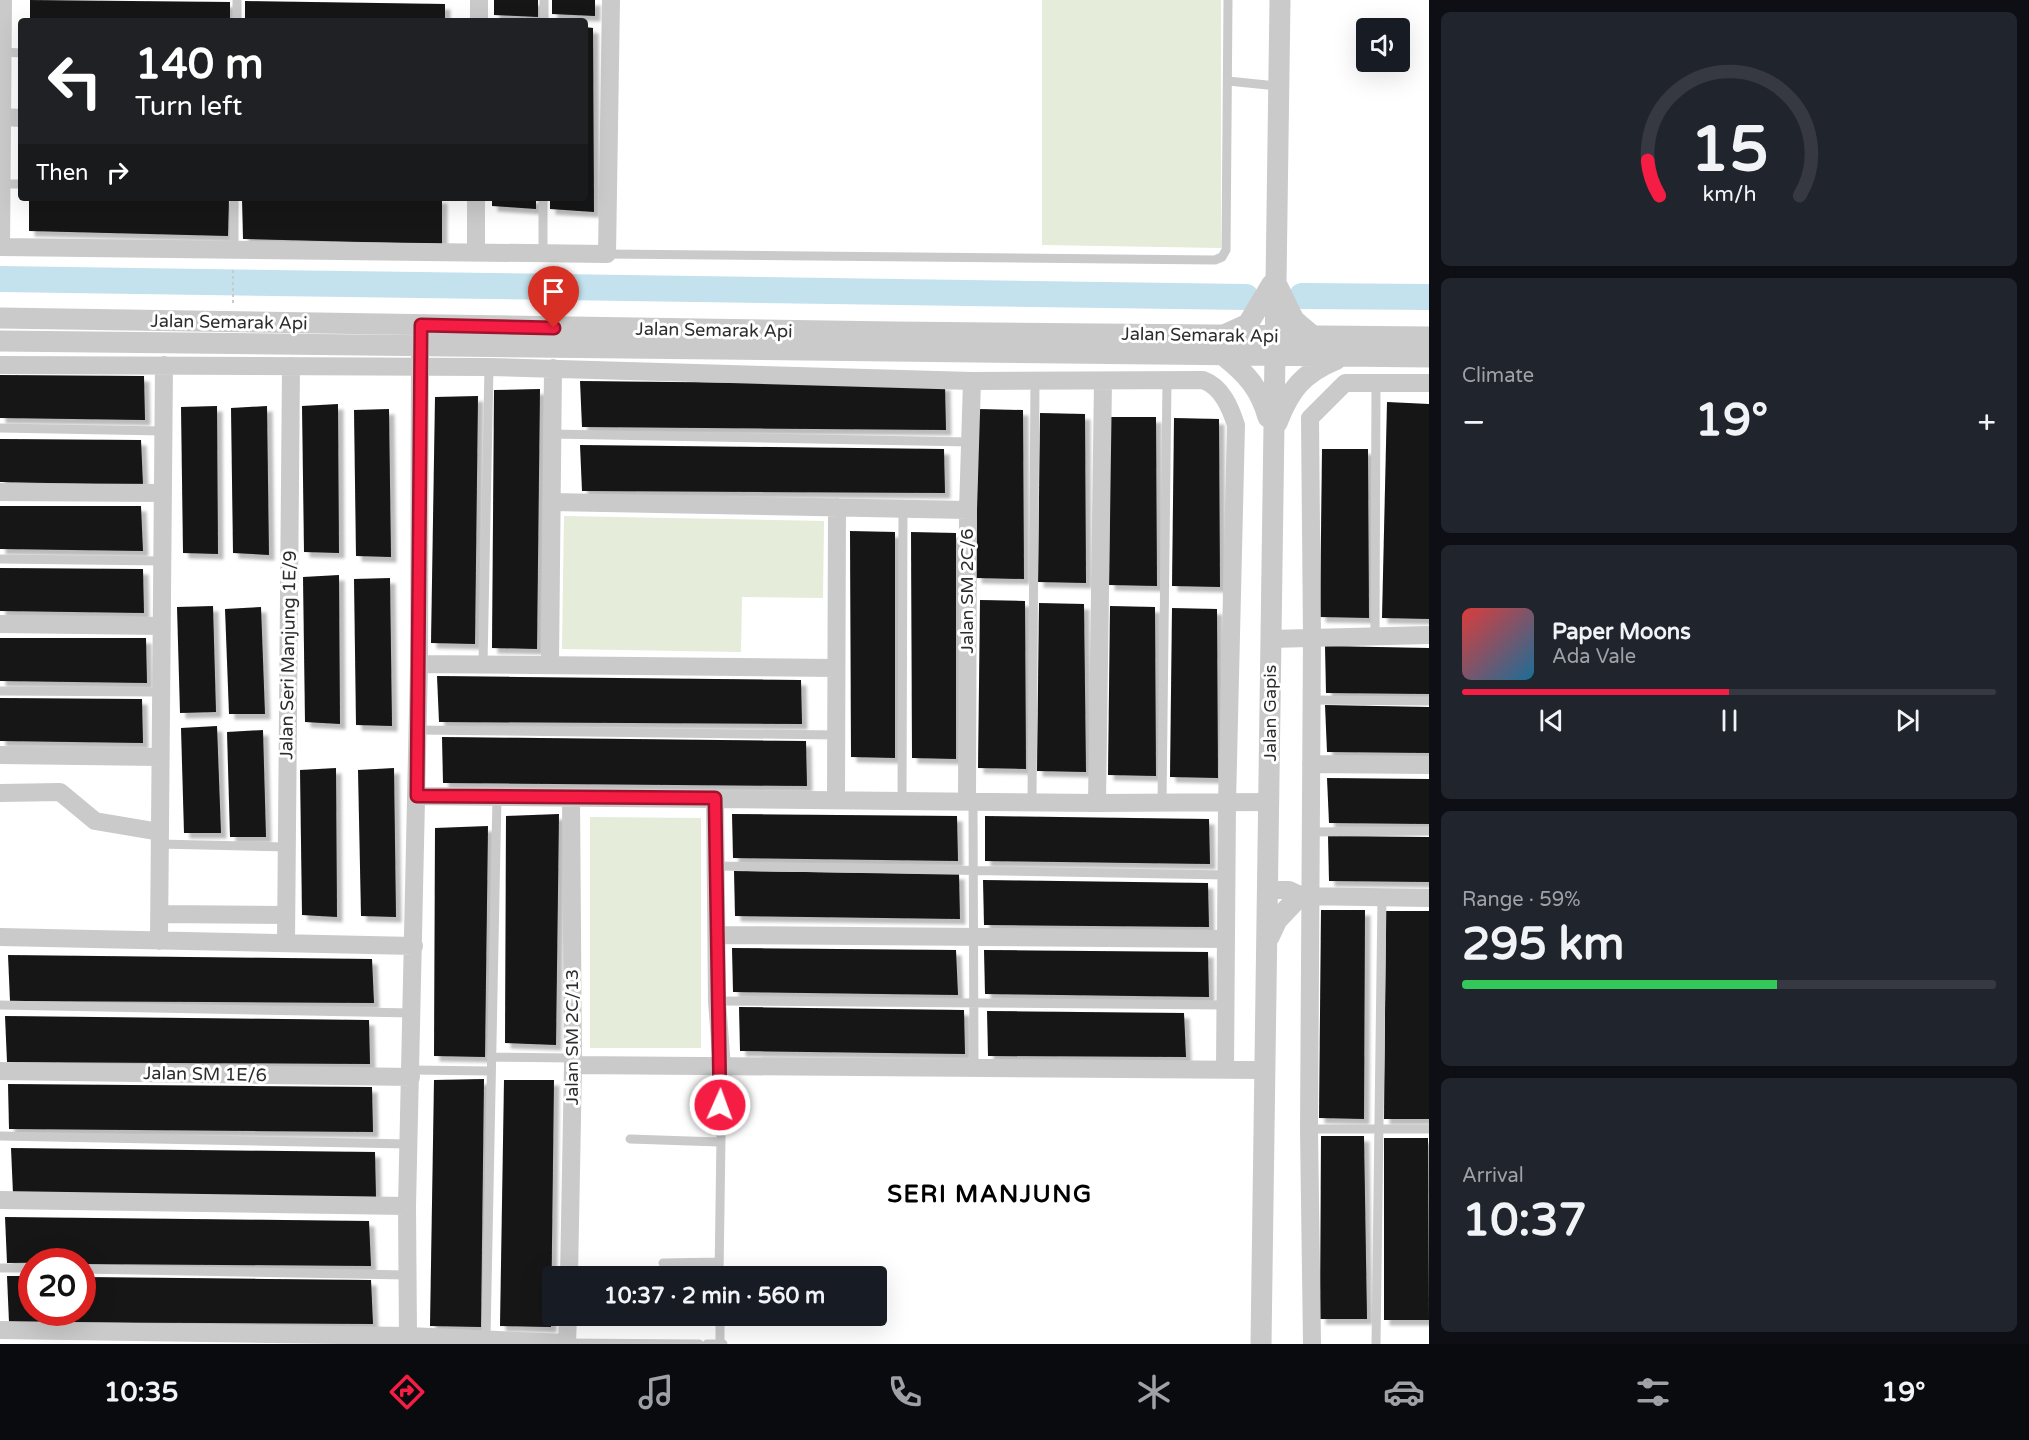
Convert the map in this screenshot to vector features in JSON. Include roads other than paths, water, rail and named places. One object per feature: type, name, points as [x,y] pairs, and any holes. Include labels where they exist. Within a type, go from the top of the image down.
[{"type":"street","points":[[3,0],[0,247],[476,250],[607,254],[610,0]]},
{"type":"street","points":[[479,0],[479,18]]},
{"type":"street","name":"Jalan Gapis","points":[[1261,1344],[1268,940],[1289,896],[1269,862],[1270,639],[1280,0]]},
{"type":"street","points":[[2,117],[18,118]]},
{"type":"street","points":[[476,201],[476,250]]},
{"type":"street","points":[[1275,278],[1286,308],[1294,320],[1314,337]]},
{"type":"street","points":[[1273,435],[1261,395],[1254,383],[1222,346],[1248,324],[1275,278]]},
{"type":"street","name":"Jalan Semarak Api","points":[[0,318],[420,346]]},
{"type":"street","name":"Jalan Semarak Api","points":[[1274,346],[1314,337],[1429,338]]},
{"type":"street","name":"Jalan Semarak Api","points":[[0,341],[420,346],[1274,346],[1341,357],[1429,357]]},
{"type":"street","points":[[408,1336],[407,1206],[419,664],[420,346]]},
{"type":"street","points":[[0,365],[291,366],[420,346],[489,367],[972,381],[1203,380],[1214,384],[1229,405],[1236,425],[1227,803],[1225,1070]]},
{"type":"street","points":[[1273,435],[1284,406],[1294,389],[1315,368],[1341,357]]},
{"type":"street","points":[[159,941],[164,365]]},
{"type":"street","name":"Jalan Seri Manjung 1E/9","points":[[286,943],[291,366]]},
{"type":"street","points":[[550,664],[553,368]]},
{"type":"street","name":"Jalan SM 2C/6","points":[[970,801],[968,510],[972,381]]},
{"type":"street","points":[[1097,803],[1103,381]]},
{"type":"street","points":[[1312,1344],[1309,1129],[1289,896],[1309,832],[1312,637],[1310,418],[1345,383],[1429,383]]},
{"type":"street","points":[[0,492],[163,493]]},
{"type":"street","points":[[551,502],[968,510]]},
{"type":"street","points":[[836,799],[837,507]]},
{"type":"street","points":[[0,624],[161,626]]},
{"type":"street","points":[[1270,639],[1429,635]]},
{"type":"street","points":[[419,664],[836,668]]},
{"type":"street","points":[[0,755],[160,757]]},
{"type":"street","points":[[1311,764],[1429,765]]},
{"type":"street","points":[[0,793],[60,792],[95,821],[159,838]]},
{"type":"street","points":[[417,796],[1097,803],[1269,802]]},
{"type":"street","name":"Jalan SM 2C/13","points":[[569,1266],[573,1062],[571,797]]},
{"type":"street","points":[[715,798],[717,1001],[722,1068]]},
{"type":"street","points":[[1289,896],[1429,898]]},
{"type":"street","points":[[159,914],[286,915]]},
{"type":"street","points":[[717,935],[1226,939]]},
{"type":"street","points":[[0,937],[414,946]]},
{"type":"street","points":[[573,1062],[722,1068],[1264,1070]]},
{"type":"street","name":"Jalan SM 1E/6","points":[[0,1071],[411,1074]]},
{"type":"street","points":[[0,1200],[407,1206]]},
{"type":"street","points":[[0,1330],[486,1337],[567,1343],[568,1326]]},
{"type":"lane","points":[[237,0],[237,18]]},
{"type":"lane","points":[[544,0],[544,18]]},
{"type":"lane","points":[[607,254],[1215,261],[1222,257],[1226,250],[1228,0]]},
{"type":"lane","points":[[2,52],[18,52]]},
{"type":"lane","points":[[1228,81],[1278,86]]},
{"type":"lane","points":[[1,184],[18,184]]},
{"type":"lane","points":[[234,201],[234,249]]},
{"type":"lane","points":[[543,201],[543,252]]},
{"type":"lane","points":[[483,664],[489,367]]},
{"type":"lane","points":[[1162,803],[1167,380]]},
{"type":"lane","points":[[1032,802],[1035,381]]},
{"type":"lane","points":[[1375,635],[1376,382]]},
{"type":"lane","points":[[0,429],[163,431]]},
{"type":"lane","points":[[552,434],[970,442]]},
{"type":"lane","points":[[902,800],[903,508]]},
{"type":"lane","points":[[0,559],[162,561]]},
{"type":"lane","points":[[0,691],[161,692]]},
{"type":"lane","points":[[1311,700],[1429,701]]},
{"type":"lane","points":[[418,730],[836,735]]},
{"type":"lane","points":[[486,1337],[497,796]]},
{"type":"lane","points":[[970,801],[974,870],[974,1068]]},
{"type":"lane","points":[[1309,832],[1429,831]]},
{"type":"lane","points":[[159,838],[286,847]]},
{"type":"lane","points":[[716,866],[1226,875]]},
{"type":"lane","points":[[1376,1344],[1382,897]]},
{"type":"lane","points":[[717,1001],[1225,1005]]},
{"type":"lane","points":[[0,1005],[412,1013]]},
{"type":"lane","points":[[491,1057],[573,1062]]},
{"type":"lane","points":[[719,1266],[719,1142],[722,1068]]},
{"type":"lane","points":[[411,1074],[491,1071]]},
{"type":"lane","points":[[1309,1129],[1429,1129]]},
{"type":"lane","points":[[0,1136],[409,1144]]},
{"type":"lane","points":[[630,1139],[719,1142]]},
{"type":"lane","points":[[663,1263],[719,1262]]},
{"type":"lane","points":[[0,1268],[18,1268]]},
{"type":"lane","points":[[96,1269],[407,1275]]},
{"type":"lane","points":[[707,1344],[722,1344],[721,1326]]},
{"type":"lane","points":[[567,1343],[699,1344]]},
{"type":"waterway","points":[[0,279],[1246,297]]},
{"type":"waterway","points":[[1302,296],[1429,297]]},
{"type":"district","name":"SERI MANJUNG","points":[[990,1194]]}]
